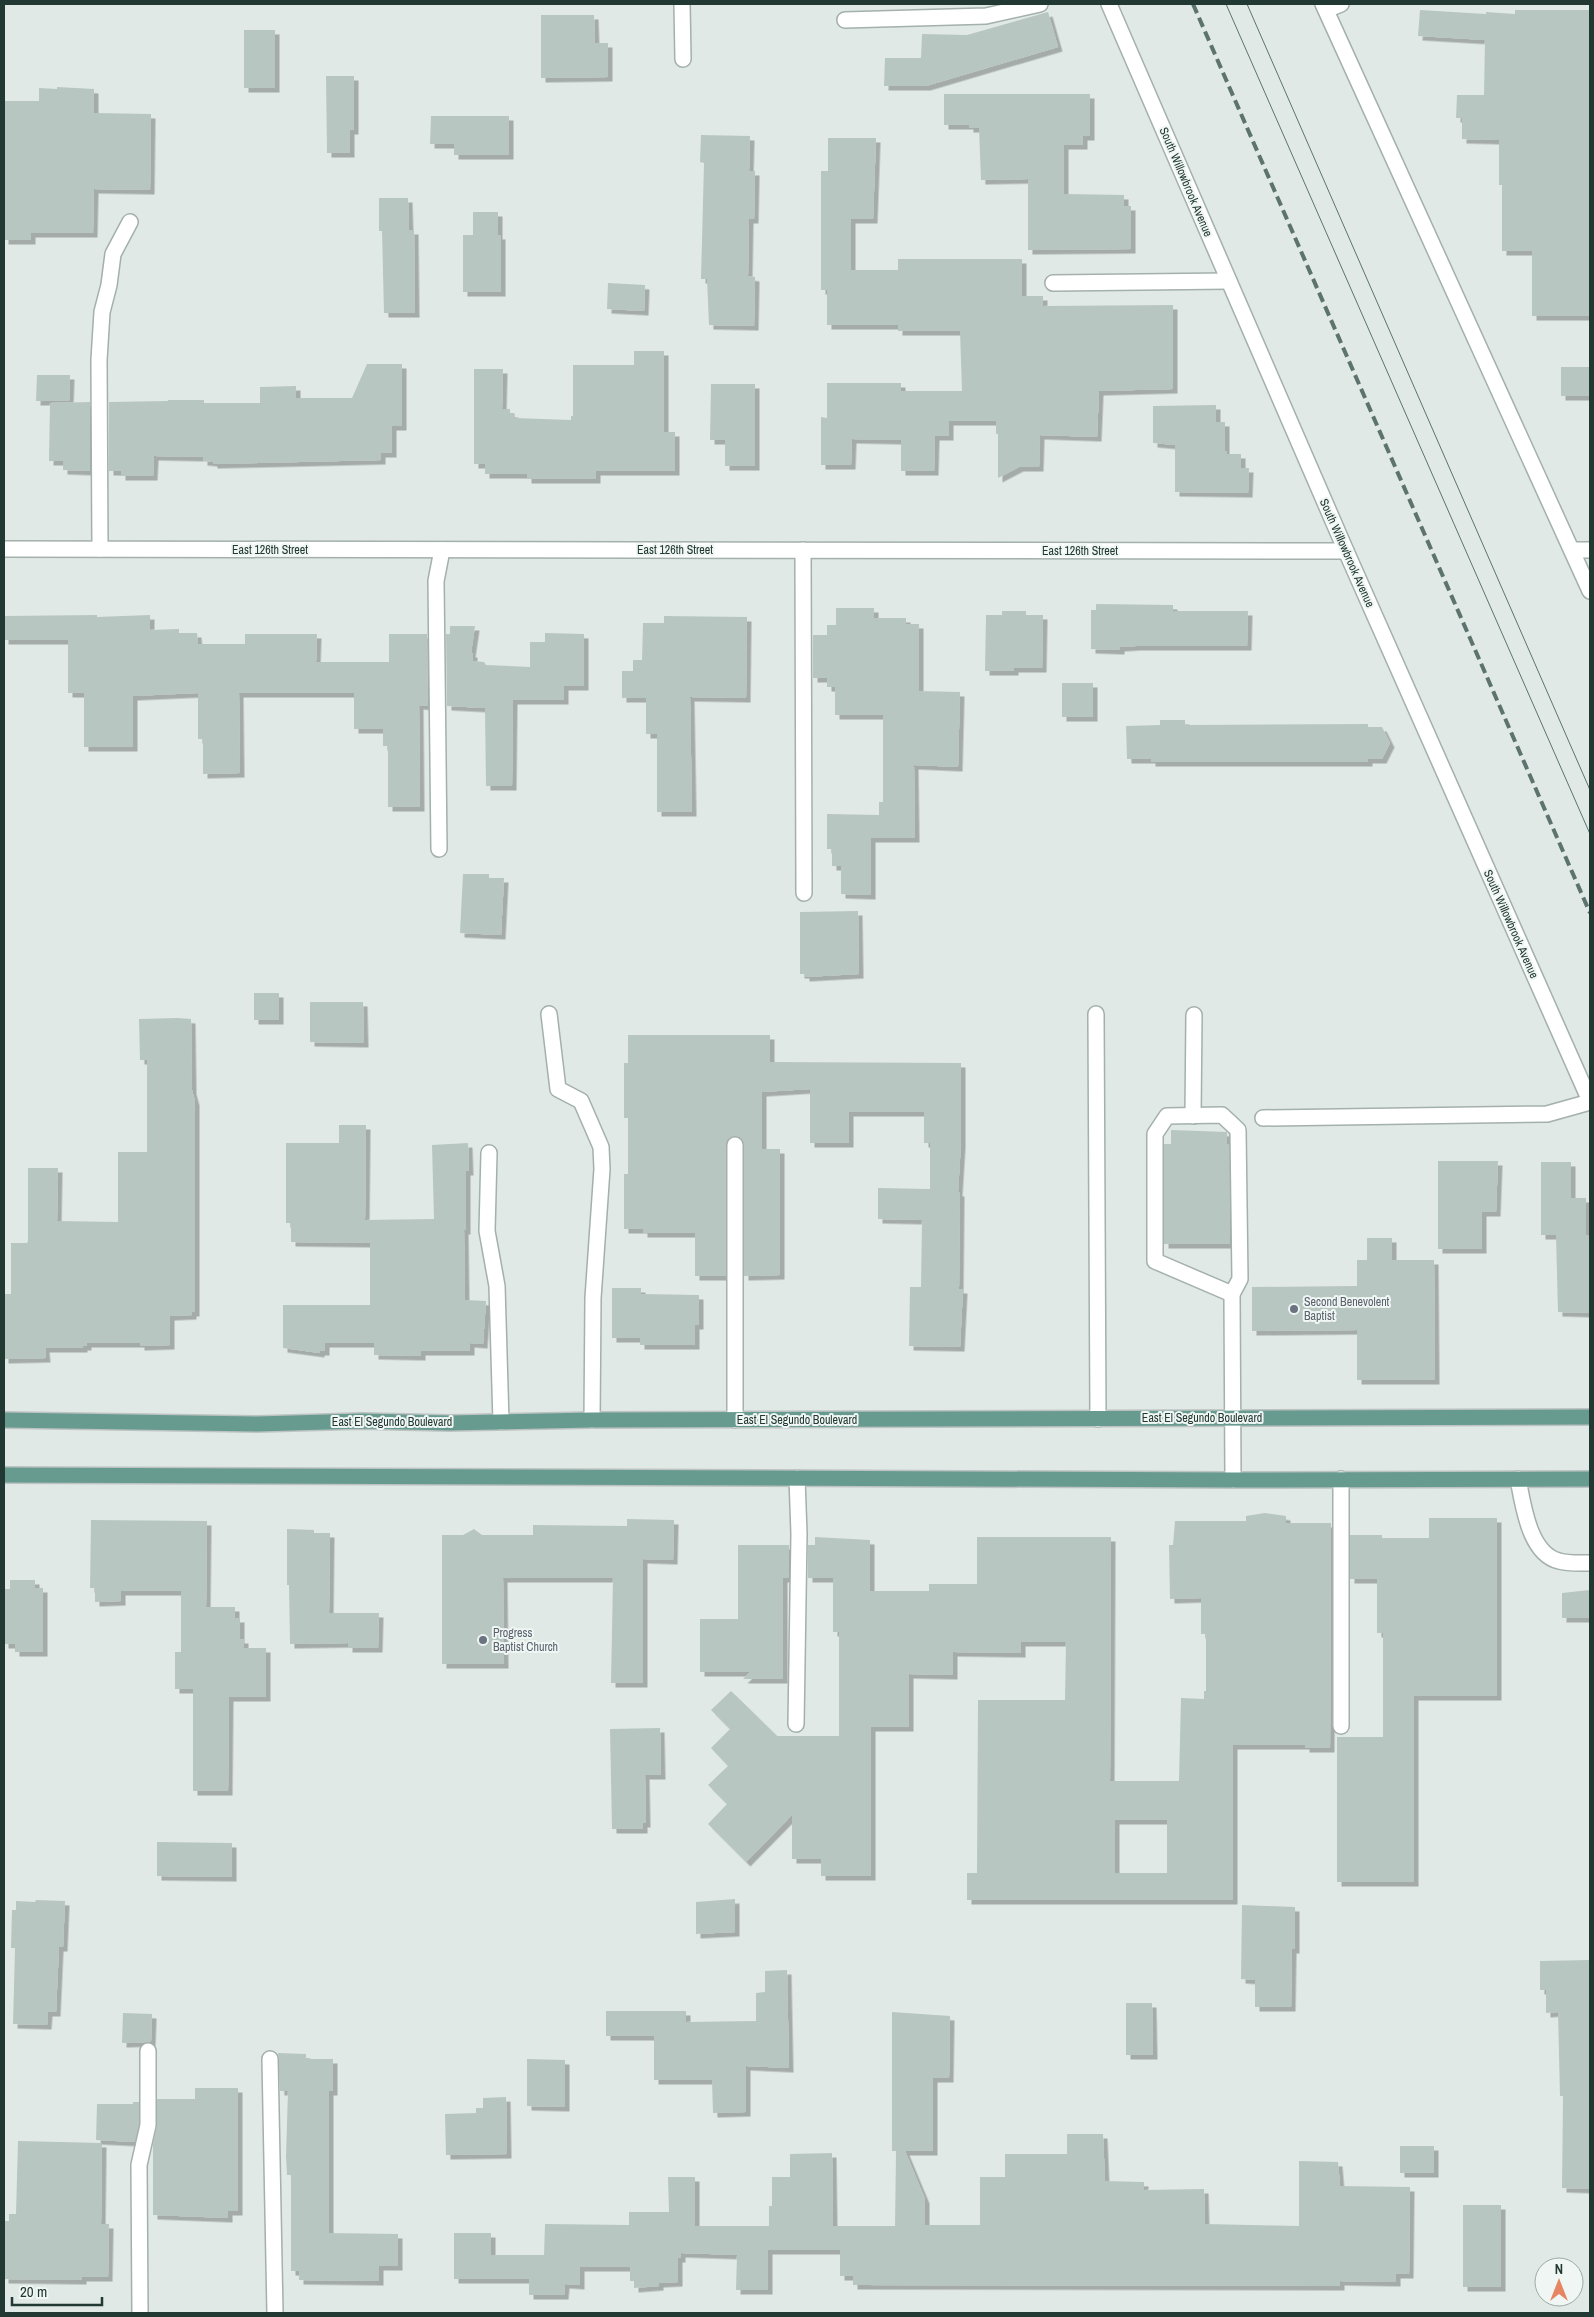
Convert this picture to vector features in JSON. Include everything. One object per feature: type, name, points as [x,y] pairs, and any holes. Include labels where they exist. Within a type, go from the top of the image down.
[{"type":"main road","name":"East El Segundo Boulevard","points":[[4,1420],[257,1424],[362,1421],[1590,1417]]},
{"type":"main road","points":[[4,1475],[1233,1480],[1590,1479]]},
{"type":"street","points":[[682,4],[683,59]]},
{"type":"street","points":[[845,20],[986,16],[1040,4]]},
{"type":"street","name":"South Willowbrook Avenue","points":[[1109,4],[1346,551],[1590,1101]]},
{"type":"street","points":[[1341,4],[1325,7],[1590,591]]},
{"type":"street","points":[[100,550],[99,360],[102,312],[114,254],[130,222]]},
{"type":"street","points":[[1053,283],[1229,281]]},
{"type":"street","name":"East 126th Street","points":[[4,550],[1346,551]]},
{"type":"street","points":[[439,849],[436,581],[442,550]]},
{"type":"street","points":[[803,550],[804,892]]},
{"type":"street","points":[[1573,550],[1590,550]]},
{"type":"street","points":[[549,1014],[558,1089],[581,1101],[600,1147],[602,1169],[593,1298],[592,1420]]},
{"type":"street","points":[[1096,1014],[1098,1419]]},
{"type":"street","points":[[1193,1116],[1194,1015]]},
{"type":"street","points":[[1263,1118],[1547,1114],[1590,1101]]},
{"type":"street","points":[[1232,1294],[1155,1261],[1155,1134],[1167,1116],[1222,1115],[1238,1130],[1240,1278],[1232,1294],[1233,1480]]},
{"type":"street","points":[[735,1145],[735,1420]]},
{"type":"street","points":[[489,1153],[487,1231],[497,1286],[501,1422]]},
{"type":"street","points":[[796,1724],[799,1534],[797,1478]]},
{"type":"street","points":[[1341,1479],[1341,1726]]},
{"type":"street","points":[[1518,1479],[1526,1520],[1538,1546],[1546,1556],[1558,1561],[1590,1563]]},
{"type":"street","points":[[140,2313],[139,2165],[148,2125],[148,2051]]},
{"type":"street","points":[[270,2059],[275,2313]]},
{"type":"building","points":[[1420,10],[1515,14],[1515,10],[1590,10],[1590,316],[1532,316],[1532,251],[1502,251],[1502,185],[1499,185],[1499,140],[1462,139],[1462,118],[1456,118],[1457,95],[1484,95],[1485,40],[1418,36]]},
{"type":"building","points":[[1048,12],[1058,47],[926,86],[884,86],[885,58],[921,58],[922,34],[967,35]]},
{"type":"building","points":[[541,15],[594,15],[595,43],[608,43],[608,77],[541,78]]},
{"type":"building","points":[[244,30],[275,30],[275,88],[244,88]]},
{"type":"building","points":[[326,76],[354,76],[354,130],[350,130],[350,153],[327,153]]},
{"type":"building","points":[[57,87],[94,89],[94,113],[151,114],[150,190],[94,189],[93,233],[31,233],[31,240],[4,240],[4,101],[39,101],[39,88],[57,89]]},
{"type":"building","points":[[944,94],[1090,94],[1090,136],[1083,136],[1083,145],[1064,145],[1064,194],[1124,195],[1124,206],[1131,206],[1131,249],[1028,250],[1028,179],[981,180],[979,128],[969,128],[969,125],[944,125]]},
{"type":"building","points":[[431,116],[509,116],[509,155],[454,155],[454,144],[430,144]]},
{"type":"building","points":[[701,135],[750,136],[749,171],[755,171],[754,219],[749,219],[748,276],[755,277],[754,326],[709,325],[707,279],[701,279],[704,163],[700,162]]},
{"type":"building","points":[[828,138],[876,138],[873,219],[851,219],[851,270],[898,270],[898,259],[1022,259],[1022,296],[1043,296],[1043,306],[1173,305],[1173,389],[1099,391],[1097,437],[1040,435],[1039,467],[1019,467],[998,478],[998,434],[996,434],[996,421],[949,421],[949,436],[935,436],[934,471],[901,471],[901,440],[852,439],[851,465],[821,465],[821,417],[827,418],[827,383],[901,383],[901,391],[962,391],[960,331],[898,331],[898,325],[827,325],[827,290],[821,290],[821,171],[828,171]]},
{"type":"building","points":[[379,198],[408,198],[409,230],[414,230],[415,313],[384,313],[382,231],[379,231]]},
{"type":"building","points":[[473,212],[498,212],[498,235],[501,235],[501,292],[463,292],[463,235],[473,235]]},
{"type":"building","points":[[608,283],[645,285],[644,311],[607,309]]},
{"type":"building","points":[[634,351],[664,351],[664,432],[675,432],[675,471],[596,471],[596,479],[527,479],[527,474],[485,474],[485,464],[474,464],[474,369],[503,369],[502,409],[510,409],[510,413],[514,413],[514,418],[571,420],[571,416],[573,416],[573,365],[634,365]]},
{"type":"building","points":[[367,364],[402,364],[402,426],[392,426],[392,453],[381,453],[381,460],[213,464],[213,462],[203,461],[203,457],[154,456],[153,476],[121,476],[121,471],[109,471],[109,402],[204,400],[204,403],[260,403],[260,387],[296,386],[296,398],[352,398]]},
{"type":"building","points":[[1561,367],[1590,367],[1590,396],[1561,396]]},
{"type":"building","points":[[37,375],[70,375],[69,401],[36,401]]},
{"type":"building","points":[[711,384],[755,384],[755,466],[725,466],[725,440],[710,440]]},
{"type":"building","points":[[90,402],[90,471],[63,470],[63,461],[49,461],[50,403]]},
{"type":"building","points":[[1216,405],[1216,422],[1225,422],[1225,451],[1227,451],[1227,454],[1241,454],[1241,468],[1249,468],[1248,493],[1175,492],[1175,445],[1153,443],[1153,406]]},
{"type":"building","points":[[1096,604],[1173,605],[1173,611],[1248,611],[1247,646],[1136,646],[1120,647],[1120,650],[1091,649],[1091,610],[1096,610]]},
{"type":"building","points":[[836,608],[874,608],[874,618],[906,618],[906,624],[919,624],[919,691],[960,692],[958,767],[914,765],[915,838],[871,838],[871,895],[841,894],[841,866],[832,866],[832,849],[827,849],[827,814],[879,815],[879,802],[883,802],[883,715],[835,715],[835,687],[827,687],[827,678],[813,678],[813,635],[827,635],[827,625],[836,625]]},
{"type":"building","points":[[1002,611],[1026,611],[1026,615],[1043,615],[1042,668],[1014,668],[1014,671],[985,671],[986,615],[1002,615]]},
{"type":"building","points":[[97,615],[97,617],[150,615],[150,630],[179,629],[179,633],[197,633],[198,644],[245,644],[245,634],[317,634],[316,662],[389,662],[389,634],[427,634],[428,706],[419,705],[420,807],[388,807],[388,746],[383,746],[383,729],[354,729],[354,693],[239,693],[240,773],[203,774],[203,739],[198,739],[198,693],[133,696],[133,747],[84,747],[84,693],[68,693],[68,640],[4,640],[4,616]]},
{"type":"building","points":[[664,616],[747,617],[746,698],[690,697],[692,812],[657,812],[657,734],[646,734],[646,698],[622,698],[622,671],[633,671],[633,660],[642,660],[643,623],[664,623]]},
{"type":"building","points":[[450,626],[475,626],[471,653],[473,653],[473,661],[484,662],[486,665],[530,667],[530,642],[545,642],[545,633],[584,634],[584,686],[564,686],[564,700],[513,700],[512,786],[486,786],[485,708],[447,706],[446,634],[450,634]]},
{"type":"building","points":[[1062,683],[1093,683],[1093,717],[1062,717]]},
{"type":"building","points":[[1160,720],[1185,720],[1185,725],[1368,724],[1368,727],[1382,727],[1390,743],[1382,759],[1368,759],[1368,762],[1151,762],[1151,759],[1127,759],[1126,726],[1160,725]]},
{"type":"building","points":[[463,874],[489,874],[489,878],[504,878],[501,935],[460,933]]},
{"type":"building","points":[[858,911],[859,974],[805,977],[805,974],[800,974],[800,912]]},
{"type":"building","points":[[254,993],[279,993],[279,1020],[254,1020]]},
{"type":"building","points":[[310,1002],[363,1002],[364,1043],[310,1042]]},
{"type":"building","points":[[139,1019],[191,1019],[192,1090],[195,1101],[195,1312],[192,1312],[192,1315],[170,1316],[170,1345],[140,1346],[140,1343],[87,1343],[87,1346],[83,1346],[83,1348],[45,1348],[46,1358],[4,1359],[4,1294],[11,1294],[11,1243],[27,1243],[28,1241],[28,1168],[58,1168],[57,1221],[118,1222],[118,1152],[147,1152],[147,1060],[140,1060]]},
{"type":"building","points":[[628,1035],[770,1035],[770,1062],[961,1063],[961,1143],[958,1192],[960,1192],[959,1289],[963,1289],[960,1347],[909,1346],[910,1287],[921,1287],[922,1220],[878,1219],[878,1188],[930,1189],[930,1143],[924,1143],[924,1112],[849,1112],[849,1143],[810,1143],[810,1089],[762,1092],[762,1149],[780,1149],[780,1275],[744,1276],[744,1145],[740,1137],[735,1136],[727,1140],[726,1145],[726,1276],[695,1276],[695,1233],[643,1233],[643,1229],[624,1229],[624,1174],[628,1174],[628,1118],[624,1118],[624,1063],[628,1063]]},
{"type":"building","points":[[339,1125],[366,1125],[365,1220],[434,1219],[432,1145],[468,1143],[469,1171],[466,1171],[466,1230],[464,1230],[465,1300],[486,1301],[483,1344],[470,1343],[470,1351],[421,1351],[421,1356],[374,1355],[374,1343],[325,1343],[325,1351],[320,1351],[320,1353],[283,1348],[283,1305],[370,1305],[370,1243],[291,1242],[291,1223],[286,1223],[286,1143],[339,1143]]},
{"type":"building","points":[[1171,1130],[1227,1132],[1227,1144],[1229,1144],[1230,1244],[1164,1244],[1164,1144],[1171,1144]]},
{"type":"building","points":[[1438,1161],[1498,1161],[1496,1212],[1482,1212],[1482,1249],[1438,1249]]},
{"type":"building","points":[[1541,1162],[1571,1162],[1571,1198],[1586,1198],[1586,1235],[1590,1235],[1590,1313],[1558,1312],[1556,1235],[1541,1235]]},
{"type":"building","points":[[1367,1238],[1392,1238],[1392,1260],[1434,1260],[1435,1380],[1357,1380],[1357,1330],[1252,1331],[1252,1287],[1357,1286],[1357,1260],[1367,1260]]},
{"type":"building","points":[[612,1288],[641,1288],[641,1294],[699,1295],[699,1325],[695,1325],[695,1345],[640,1345],[640,1338],[612,1338]]},
{"type":"building","points":[[1265,1513],[1286,1516],[1286,1523],[1331,1523],[1330,1748],[1305,1748],[1305,1745],[1233,1745],[1233,1900],[967,1900],[967,1873],[977,1873],[978,1700],[1065,1700],[1066,1642],[1021,1642],[1021,1653],[953,1652],[953,1675],[909,1674],[909,1727],[871,1727],[871,1876],[821,1876],[821,1859],[792,1859],[792,1815],[746,1862],[708,1824],[727,1804],[708,1785],[728,1766],[711,1748],[730,1729],[711,1710],[731,1691],[777,1736],[839,1736],[839,1632],[833,1632],[833,1578],[808,1578],[808,1545],[815,1545],[815,1537],[870,1540],[870,1591],[929,1591],[929,1584],[977,1584],[977,1537],[1111,1537],[1110,1781],[1179,1781],[1181,1698],[1204,1699],[1204,1691],[1206,1691],[1206,1634],[1201,1634],[1201,1598],[1170,1599],[1169,1545],[1173,1545],[1175,1521],[1246,1521],[1246,1516]],"holes":[[[1115,1820],[1167,1820],[1167,1873],[1115,1873]]]},
{"type":"building","points":[[1429,1518],[1497,1518],[1497,1696],[1414,1696],[1414,1882],[1337,1882],[1337,1737],[1383,1737],[1383,1633],[1377,1633],[1377,1579],[1350,1579],[1350,1535],[1382,1535],[1382,1538],[1429,1538]]},
{"type":"building","points":[[627,1519],[674,1520],[673,1560],[643,1559],[643,1683],[611,1683],[613,1578],[503,1578],[504,1664],[442,1664],[442,1535],[463,1535],[474,1529],[482,1535],[533,1535],[533,1525],[627,1526]]},
{"type":"building","points":[[91,1520],[207,1521],[206,1607],[235,1607],[235,1618],[240,1618],[240,1639],[244,1639],[244,1648],[266,1648],[266,1697],[229,1697],[228,1791],[193,1791],[193,1689],[175,1689],[175,1652],[181,1652],[181,1591],[121,1591],[121,1601],[95,1602],[95,1588],[90,1588]]},
{"type":"building","points":[[287,1529],[314,1530],[314,1533],[330,1533],[329,1613],[379,1613],[378,1648],[348,1648],[348,1643],[290,1644]]},
{"type":"building","points":[[738,1545],[789,1545],[789,1578],[783,1578],[783,1679],[743,1679],[750,1672],[700,1672],[700,1619],[738,1619]]},
{"type":"building","points":[[10,1580],[35,1580],[35,1588],[43,1588],[43,1652],[15,1652],[15,1644],[4,1644],[4,1589],[10,1589]]},
{"type":"building","points":[[1590,1590],[1590,1618],[1562,1618],[1562,1593]]},
{"type":"building","points":[[660,1728],[661,1775],[645,1775],[646,1823],[643,1823],[643,1829],[612,1829],[610,1729]]},
{"type":"building","points":[[157,1842],[232,1843],[232,1877],[157,1876]]},
{"type":"building","points":[[735,1899],[735,1932],[696,1934],[696,1902]]},
{"type":"building","points":[[36,1900],[65,1901],[63,1947],[59,1947],[56,2012],[48,2012],[47,2025],[13,2024],[15,1948],[11,1948],[12,1910],[16,1910],[16,1901],[35,1902]]},
{"type":"building","points":[[1242,1905],[1295,1907],[1295,1949],[1292,1949],[1291,2007],[1255,2007],[1255,1980],[1241,1979]]},
{"type":"building","points":[[1590,1960],[1590,2189],[1562,2188],[1563,2096],[1560,2096],[1558,2012],[1546,2013],[1546,1990],[1540,1990],[1540,1961]]},
{"type":"building","points":[[787,1970],[789,2068],[746,2066],[746,2112],[713,2113],[712,2080],[654,2080],[654,2036],[606,2036],[606,2011],[686,2011],[686,2022],[756,2021],[756,1993],[765,1992],[765,1971]]},
{"type":"building","points":[[1126,2003],[1152,2003],[1153,2055],[1126,2055]]},
{"type":"building","points":[[892,2012],[950,2016],[949,2078],[933,2078],[933,2151],[905,2151],[925,2199],[925,2225],[980,2225],[980,2177],[1005,2177],[1005,2154],[1067,2154],[1067,2134],[1103,2134],[1105,2181],[1144,2182],[1144,2190],[1204,2189],[1205,2224],[1299,2226],[1299,2161],[1338,2162],[1340,2186],[1410,2187],[1409,2274],[1396,2274],[1396,2282],[1340,2281],[1340,2286],[853,2285],[853,2276],[840,2276],[840,2250],[768,2250],[768,2290],[736,2290],[737,2255],[681,2253],[681,2258],[678,2258],[678,2282],[659,2283],[659,2286],[634,2288],[634,2281],[630,2281],[630,2267],[580,2267],[580,2285],[565,2284],[564,2295],[529,2295],[529,2279],[454,2279],[454,2233],[491,2233],[491,2255],[544,2255],[545,2224],[629,2225],[629,2212],[669,2212],[668,2177],[695,2177],[695,2226],[769,2226],[769,2206],[772,2206],[772,2177],[790,2177],[790,2154],[832,2153],[833,2226],[895,2226],[896,2151],[892,2151]]},
{"type":"building","points":[[123,2013],[152,2014],[151,2042],[122,2043]]},
{"type":"building","points":[[278,2053],[306,2054],[306,2059],[333,2059],[333,2091],[329,2091],[329,2233],[398,2234],[398,2266],[379,2266],[379,2281],[299,2280],[299,2271],[291,2271],[291,2175],[287,2175],[286,2156],[288,2091],[280,2091]]},
{"type":"building","points":[[527,2059],[565,2060],[565,2107],[527,2106]]},
{"type":"building","points":[[195,2088],[238,2088],[238,2211],[228,2211],[228,2218],[153,2215],[153,2144],[157,2125],[157,2099],[195,2099]]},
{"type":"building","points":[[506,2097],[507,2154],[446,2155],[445,2114],[476,2113],[476,2108],[483,2108],[483,2098]]},
{"type":"building","points":[[133,2102],[139,2102],[139,2124],[135,2142],[96,2140],[97,2104],[133,2104]]},
{"type":"building","points":[[18,2141],[102,2143],[101,2224],[109,2224],[108,2277],[82,2277],[82,2280],[4,2279],[4,2221],[9,2221],[9,2214],[16,2214]]},
{"type":"building","points":[[1400,2146],[1434,2146],[1434,2173],[1400,2173]]},
{"type":"building","points":[[1463,2205],[1501,2205],[1501,2287],[1463,2287]]},
{"type":"tram line","points":[[1226,4],[1590,834]]},
{"type":"tram line","points":[[1247,4],[1590,790]]},
{"type":"railway","points":[[1193,4],[1590,913]]},
{"type":"place","name":"Second Benevolent Baptist","points":[[1294,1309]]},
{"type":"place","name":"Progress Baptist Church","points":[[483,1640]]}]
